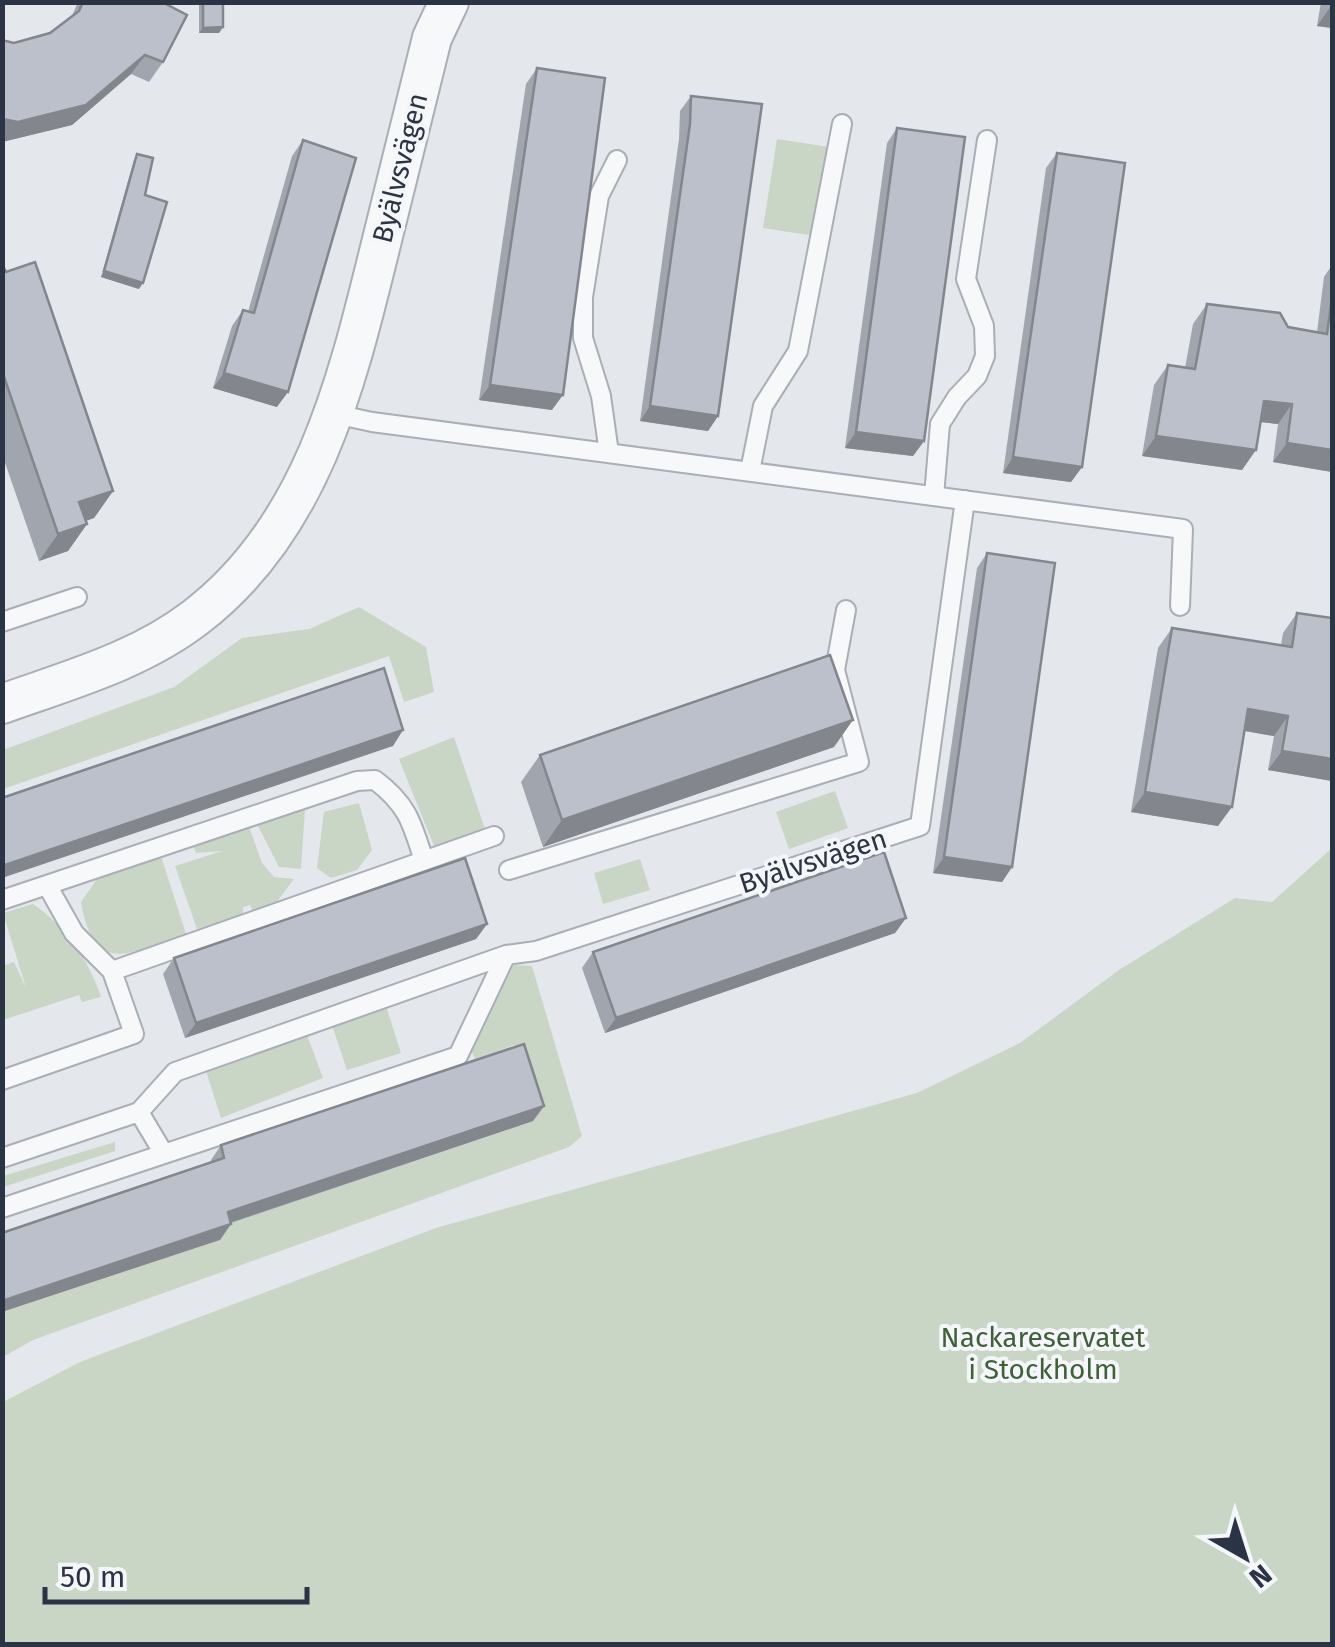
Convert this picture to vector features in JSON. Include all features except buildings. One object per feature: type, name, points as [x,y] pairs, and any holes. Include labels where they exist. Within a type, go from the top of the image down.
[{"type":"street","name":"Byälvsvägen","points":[[2,704],[129,658],[195,618],[247,572],[293,508],[334,414],[354,354],[433,20],[450,2]]},
{"type":"lane","points":[[750,472],[763,406],[798,352],[842,124]]},
{"type":"lane","points":[[934,496],[940,424],[957,397],[977,376],[986,356],[984,326],[966,279],[988,140]]},
{"type":"lane","points":[[609,453],[603,406],[583,338],[583,297],[599,196],[616,160]]},
{"type":"lane","points":[[334,414],[1183,529],[1180,606]]},
{"type":"lane","name":"Byälvsvägen","points":[[2,1158],[139,1112],[175,1072],[506,955],[536,951],[920,826],[966,500]]},
{"type":"lane","points":[[2,622],[77,597]]},
{"type":"lane","points":[[509,870],[860,762],[835,670],[846,610]]},
{"type":"lane","points":[[2,900],[358,781],[376,780],[395,795],[409,812],[424,861]]},
{"type":"lane","points":[[112,971],[494,836]]},
{"type":"lane","points":[[2,1080],[134,1034],[112,971],[74,933],[47,886]]},
{"type":"lane","points":[[2,1208],[458,1056],[506,955]]},
{"type":"lane","points":[[139,1112],[164,1154]]},
{"type":"green space","points":[[777,139],[836,148],[822,237],[763,228]]},
{"type":"green space","points":[[359,607],[426,647],[434,692],[404,702],[389,656],[3,789],[3,750],[174,687],[242,638],[309,629]]},
{"type":"green space","points":[[454,737],[488,838],[438,856],[399,759]]},
{"type":"green space","points":[[835,791],[848,828],[789,849],[776,812]]},
{"type":"green space","points":[[359,803],[372,850],[357,870],[331,878],[317,868],[324,812]]},
{"type":"green space","points":[[305,809],[301,869],[279,867],[257,824]]},
{"type":"green space","points":[[246,818],[262,863],[274,877],[294,879],[276,903],[253,911],[250,905],[243,907],[243,915],[197,929],[175,866],[222,851],[196,853],[190,837]]},
{"type":"green space","name":"Nackareservatet i Stockholm","points":[[1332,848],[1332,1644],[3,1644],[3,1402],[80,1362],[436,1228],[917,1093],[1020,1043],[1119,970],[1235,898],[1272,902]]},
{"type":"green space","points":[[161,856],[186,934],[132,952],[106,951],[95,942],[81,902],[99,876]]},
{"type":"green space","points":[[640,859],[650,890],[603,904],[594,873]]},
{"type":"green space","points":[[33,904],[74,945],[101,997],[82,1002],[79,995],[3,1020],[3,966],[14,962],[26,988],[3,913]]},
{"type":"green space","points":[[514,965],[532,966],[582,1136],[569,1147],[33,1340],[3,1357],[2,1312],[220,1240],[217,1227],[533,1121],[514,1045],[475,1059],[471,1049]]},
{"type":"green space","points":[[386,1006],[401,1053],[347,1070],[332,1025]]},
{"type":"green space","points":[[307,1035],[323,1078],[221,1118],[206,1071]]},
{"type":"green space","points":[[115,1142],[115,1151],[3,1187],[3,1176]]}]
